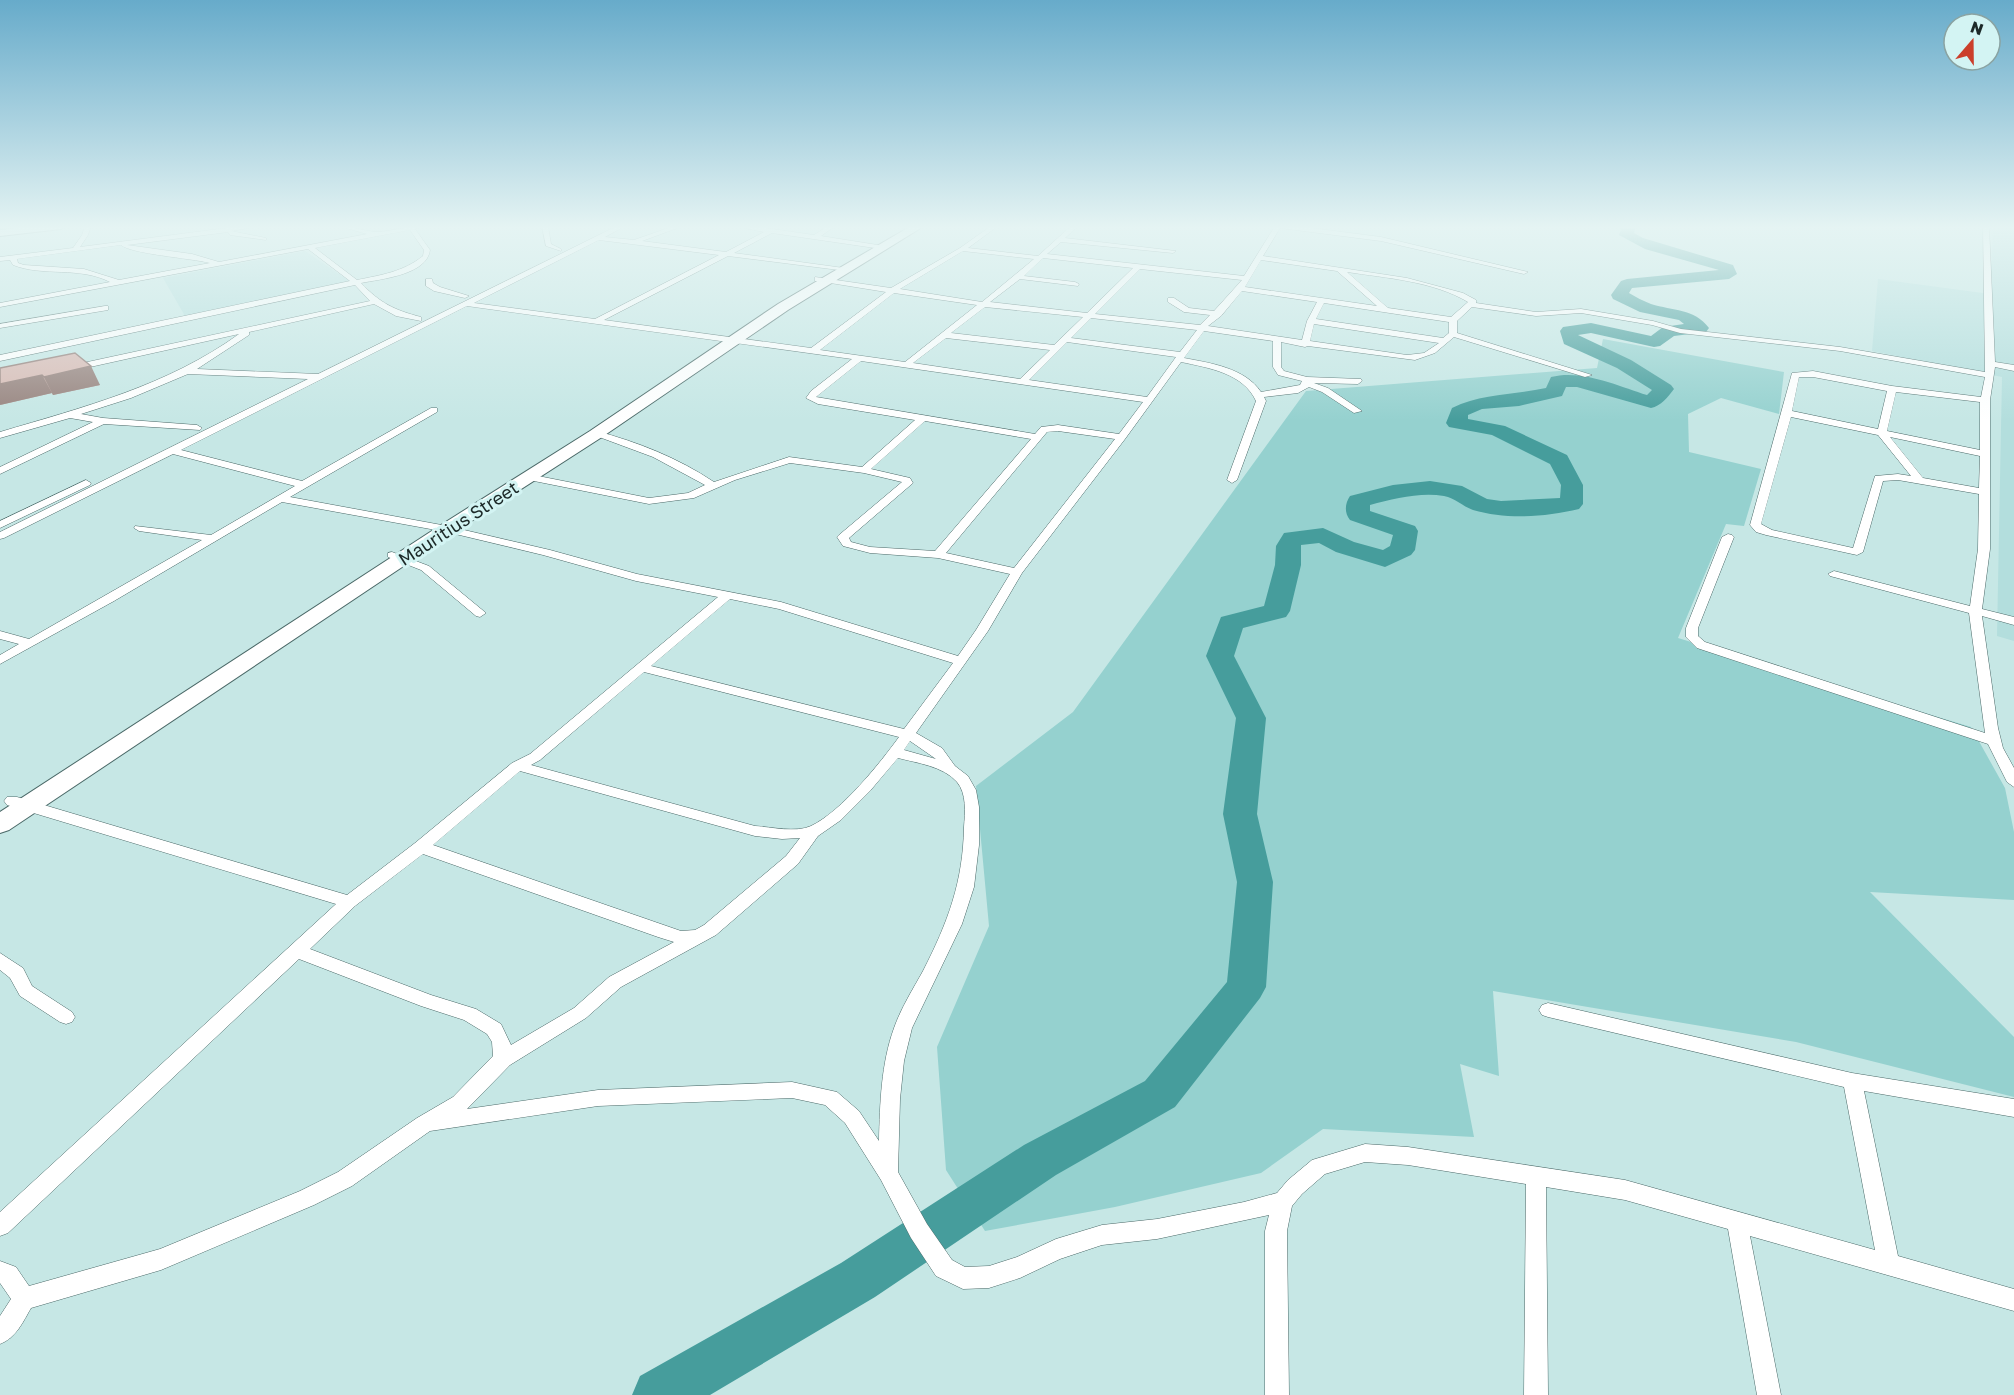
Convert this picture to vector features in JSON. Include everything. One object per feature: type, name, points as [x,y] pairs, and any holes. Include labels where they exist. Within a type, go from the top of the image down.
[{"type":"main road","name":"Mauritius Street","points":[[7,815],[585,431],[806,291]]},
{"type":"main road","name":"Mauritius Street","points":[[441,528],[596,434],[729,339]]},
{"type":"street","points":[[0,305],[75,291]]},
{"type":"street","points":[[0,358],[318,291]]},
{"type":"street","points":[[365,291],[375,302],[399,314],[418,319]]},
{"type":"street","points":[[443,291],[466,300],[595,322],[860,357],[1149,400]]},
{"type":"street","points":[[0,536],[319,377],[483,291]]},
{"type":"street","points":[[0,525],[418,319],[485,291]]},
{"type":"street","points":[[595,322],[654,291]]},
{"type":"street","points":[[813,351],[892,291]]},
{"type":"street","points":[[900,291],[1088,317],[1202,328],[1305,345],[1414,358],[1427,356],[1453,334],[1453,320]]},
{"type":"street","points":[[907,364],[1000,291]]},
{"type":"street","points":[[1023,381],[1114,291]]},
{"type":"street","points":[[0,1333],[24,1299],[161,1259],[307,1198],[345,1179],[424,1124],[460,1103],[503,1059],[580,1013],[615,982],[695,936],[710,930],[792,860],[813,832],[836,816],[865,788],[982,632],[1017,572],[1122,437],[1179,357],[1202,328],[1238,291]]},
{"type":"street","points":[[1256,291],[1453,320],[1471,305],[1536,314],[1572,310],[1680,331],[1830,347],[1990,369],[2014,368]]},
{"type":"street","points":[[1364,291],[1386,310]]},
{"type":"street","points":[[1447,291],[1472,300],[1471,305]]},
{"type":"street","points":[[1988,291],[1990,369],[1985,400],[1984,549],[1975,612],[1994,741],[2013,777]]},
{"type":"street","points":[[1171,300],[1187,310],[1218,314]]},
{"type":"street","points":[[1305,345],[1311,321],[1322,300]]},
{"type":"street","points":[[57,371],[375,302]]},
{"type":"street","points":[[0,326],[105,308]]},
{"type":"street","points":[[1391,333],[1403,312]]},
{"type":"street","points":[[1311,321],[1445,341]]},
{"type":"street","points":[[0,435],[136,394],[161,384],[235,341],[249,330]]},
{"type":"street","points":[[1453,334],[1588,375]]},
{"type":"street","points":[[945,335],[1055,348]]},
{"type":"street","points":[[1064,339],[1179,357],[1226,370],[1251,385],[1261,401],[1232,480]]},
{"type":"street","points":[[1277,340],[1277,367],[1281,373],[1307,381],[1357,411]]},
{"type":"street","points":[[860,357],[814,393],[811,398],[1036,437]]},
{"type":"street","points":[[186,371],[319,377]]},
{"type":"street","points":[[1984,492],[1920,481],[1879,478],[1857,552],[1760,530],[1755,525],[1787,413],[1794,375],[1797,373],[1892,389],[1985,400]]},
{"type":"street","points":[[1259,396],[1298,390],[1307,381],[1358,381]]},
{"type":"street","points":[[1882,434],[1892,389]]},
{"type":"street","points":[[0,660],[301,484],[434,410]]},
{"type":"street","points":[[1787,413],[1985,454]]},
{"type":"street","points":[[68,414],[103,421],[197,428]]},
{"type":"street","points":[[864,470],[922,419]]},
{"type":"street","points":[[0,471],[103,421]]},
{"type":"street","points":[[938,555],[1036,437],[1049,428],[1122,437]]},
{"type":"street","points":[[596,434],[612,438],[685,468],[713,486]]},
{"type":"street","points":[[1882,434],[1920,481]]},
{"type":"street","points":[[171,450],[301,484]]},
{"type":"street","points":[[528,477],[649,501],[690,496],[789,460],[800,459],[864,470],[906,480],[908,483],[843,537],[844,541],[863,549],[938,555],[1017,572]]},
{"type":"street","points":[[280,498],[441,528],[546,552],[636,577],[781,606],[961,661]]},
{"type":"street","points":[[139,528],[212,538]]},
{"type":"street","points":[[1728,537],[1692,628],[1692,637],[1701,645],[1994,741]]},
{"type":"street","points":[[397,557],[425,568],[480,613]]},
{"type":"street","points":[[1834,574],[2014,621]]},
{"type":"street","points":[[0,1226],[349,902],[421,847],[517,766],[535,757],[727,596]]},
{"type":"street","points":[[0,635],[30,643]]},
{"type":"street","points":[[642,668],[906,734],[931,746],[944,757],[949,769]]},
{"type":"street","points":[[888,1173],[894,1065],[903,1028],[959,916],[969,880],[973,850],[972,801],[969,787],[959,775],[949,769],[894,752]]},
{"type":"street","points":[[517,766],[755,831],[782,834],[813,832]]},
{"type":"street","points":[[7,815],[349,902]]},
{"type":"street","points":[[421,847],[664,932],[681,937],[695,936]]},
{"type":"street","points":[[297,951],[470,1014],[494,1029],[501,1041],[503,1059]]},
{"type":"street","points":[[0,960],[16,973],[26,991],[66,1017]]},
{"type":"street","points":[[1548,1010],[1852,1081],[2014,1108]]},
{"type":"street","points":[[1852,1081],[1889,1264]]},
{"type":"street","points":[[424,1124],[598,1098],[792,1090],[830,1098],[852,1117],[888,1173],[919,1231],[944,1268],[963,1278],[989,1277],[1020,1267],[1056,1250],[1102,1235],[1158,1229],[1244,1212],[1283,1201]]},
{"type":"street","points":[[1277,1395],[1276,1231],[1283,1201],[1294,1187],[1319,1167],[1365,1153],[1408,1156],[1625,1190],[2014,1300]]},
{"type":"street","points":[[1536,1176],[1536,1395]]},
{"type":"street","points":[[1737,1221],[1769,1395]]},
{"type":"street","points":[[0,1272],[8,1275],[24,1299]]},
{"type":"shaded area","points":[[171,291],[307,291],[185,316]]},
{"type":"shaded area","points":[[1877,291],[1968,291],[1990,294],[1990,291],[2014,291],[2014,641],[1997,636],[2002,377],[1872,351]]},
{"type":"shaded area","points":[[1603,339],[1784,372],[1779,414],[1721,398],[1688,414],[1689,452],[1761,469],[1744,526],[1726,524],[1678,638],[1971,727],[2005,788],[2014,832],[2014,900],[1870,892],[2014,1037],[2014,1097],[1796,1042],[1493,991],[1499,1076],[1460,1064],[1474,1137],[1323,1129],[1261,1173],[1115,1207],[985,1231],[946,1170],[937,1047],[989,926],[976,786],[1073,712],[1306,391],[1597,368]]},
{"type":"building","points":[[75,353],[91,366],[0,384],[0,368]]},
{"type":"waterway","points":[[659,1395],[858,1280],[1040,1160],[1160,1094],[1246,987],[1255,882],[1240,814],[1251,718],[1220,656],[1231,623],[1276,611],[1288,565],[1288,546],[1293,538],[1323,535],[1345,547],[1385,559],[1402,550],[1406,531],[1358,515],[1358,501],[1406,490],[1430,488],[1454,491],[1490,507],[1525,509],[1571,504],[1572,485],[1559,460],[1498,430],[1456,423],[1459,412],[1478,403],[1519,400],[1555,392],[1558,381],[1578,381],[1651,402],[1664,389],[1624,364],[1570,340],[1569,331],[1591,328],[1654,342],[1669,331],[1700,328],[1685,316],[1646,308],[1619,295],[1622,291]]}]
